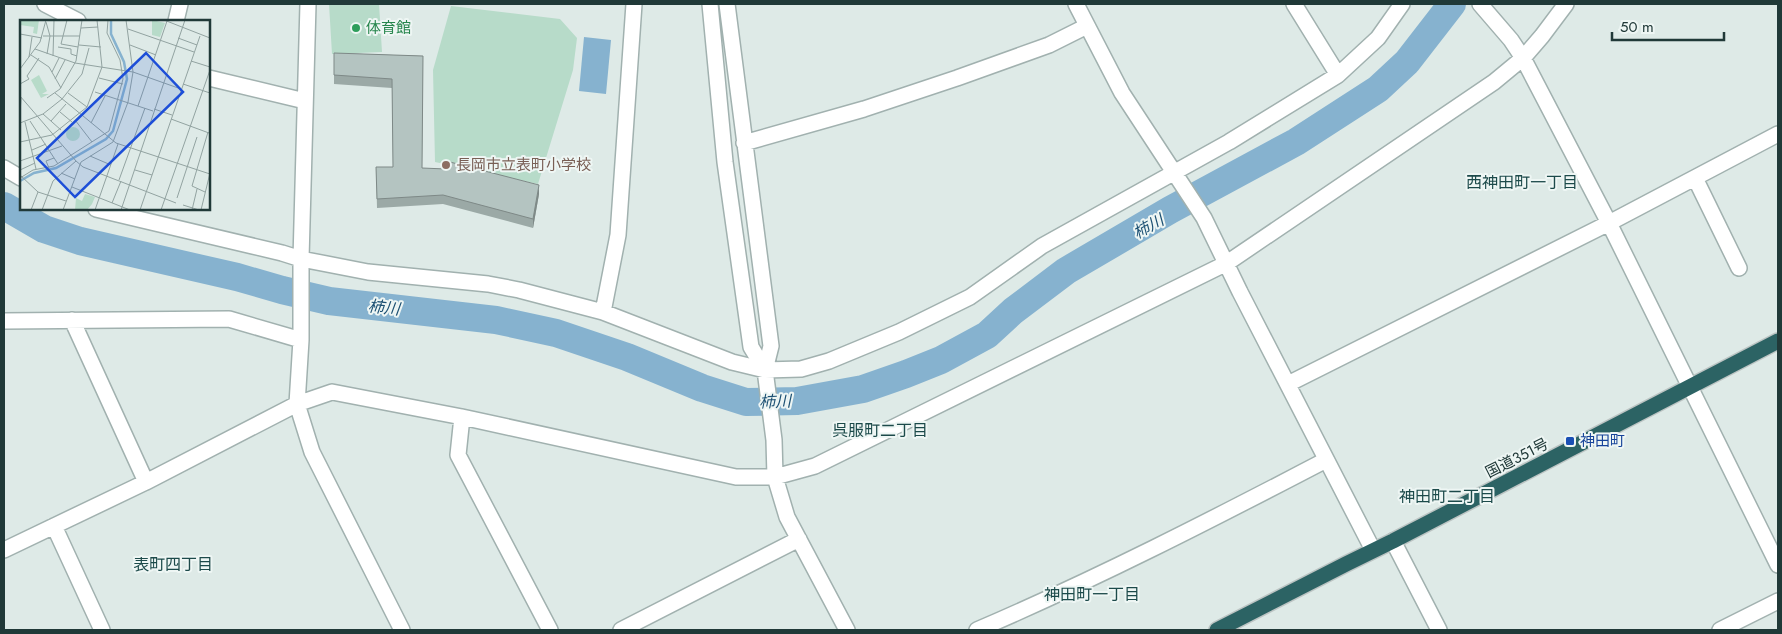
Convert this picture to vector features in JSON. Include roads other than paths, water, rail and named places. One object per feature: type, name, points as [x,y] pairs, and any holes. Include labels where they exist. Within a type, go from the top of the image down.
[{"type":"highway","name":"国道351号","points":[[1217,630],[1778,341]]},
{"type":"street","points":[[46,4],[76,20]]},
{"type":"street","points":[[176,20],[180,4]]},
{"type":"street","points":[[308,4],[301,259],[301,340],[297,404],[312,452],[402,630]]},
{"type":"street","points":[[603,312],[618,235],[634,4]]},
{"type":"street","points":[[710,4],[726,162],[751,346],[766,375]]},
{"type":"street","points":[[727,4],[771,346],[766,375],[774,440],[775,477],[787,517],[847,630]]},
{"type":"street","points":[[1076,4],[1122,93],[1204,218],[1326,460],[1374,550]]},
{"type":"street","points":[[1294,4],[1338,75]]},
{"type":"street","points":[[103,210],[125,213],[301,259],[368,272],[488,284],[519,290],[603,312],[766,375],[801,369],[829,361],[899,332],[970,297],[1042,246],[1176,177],[1338,75],[1378,38],[1402,4]]},
{"type":"street","points":[[4,550],[146,482],[297,404],[332,392],[462,417],[736,477],[775,477],[815,466],[1227,264],[1494,82],[1523,58],[1566,4]]},
{"type":"street","points":[[1482,6],[1511,40],[1523,58],[1609,223],[1778,565]]},
{"type":"street","points":[[744,143],[864,109],[939,84],[1049,45],[1087,26]]},
{"type":"street","points":[[210,78],[305,101]]},
{"type":"street","points":[[1288,384],[1609,223],[1778,134]]},
{"type":"street","points":[[4,168],[20,177]]},
{"type":"street","points":[[1695,178],[1739,268]]},
{"type":"street","points":[[4,321],[229,319],[301,340]]},
{"type":"street","points":[[72,320],[130,452],[146,482]]},
{"type":"street","points":[[462,417],[458,455],[550,630]]},
{"type":"street","points":[[977,630],[1054,597],[1326,460]]},
{"type":"street","points":[[54,526],[102,630]]},
{"type":"street","points":[[621,630],[799,540]]},
{"type":"street","points":[[1393,541],[1439,630]]},
{"type":"street","points":[[1720,630],[1778,601]]},
{"type":"water","points":[[584,37],[611,40],[606,94],[579,91]]},
{"type":"waterway","name":"柿川","points":[[4,206],[44,229],[80,241],[237,277],[329,301],[496,320],[556,333],[627,357],[702,388],[746,402],[797,401],[863,389],[941,360],[987,335],[1013,311],[1066,271],[1170,210],[1296,142],[1378,89],[1407,62],[1452,4]]},
{"type":"place","name":"体育館","points":[[356,28]]},
{"type":"place","name":"長岡市立表町小学校","points":[[446,165]]},
{"type":"place","name":"神田町","points":[[1570,441]]},
{"type":"district","name":"西神田町一丁目","points":[[1522,182]]},
{"type":"district","name":"呉服町二丁目","points":[[880,430]]},
{"type":"district","name":"神田町二丁目","points":[[1447,496]]},
{"type":"district","name":"表町四丁目","points":[[173,564]]},
{"type":"district","name":"神田町一丁目","points":[[1092,594]]}]
